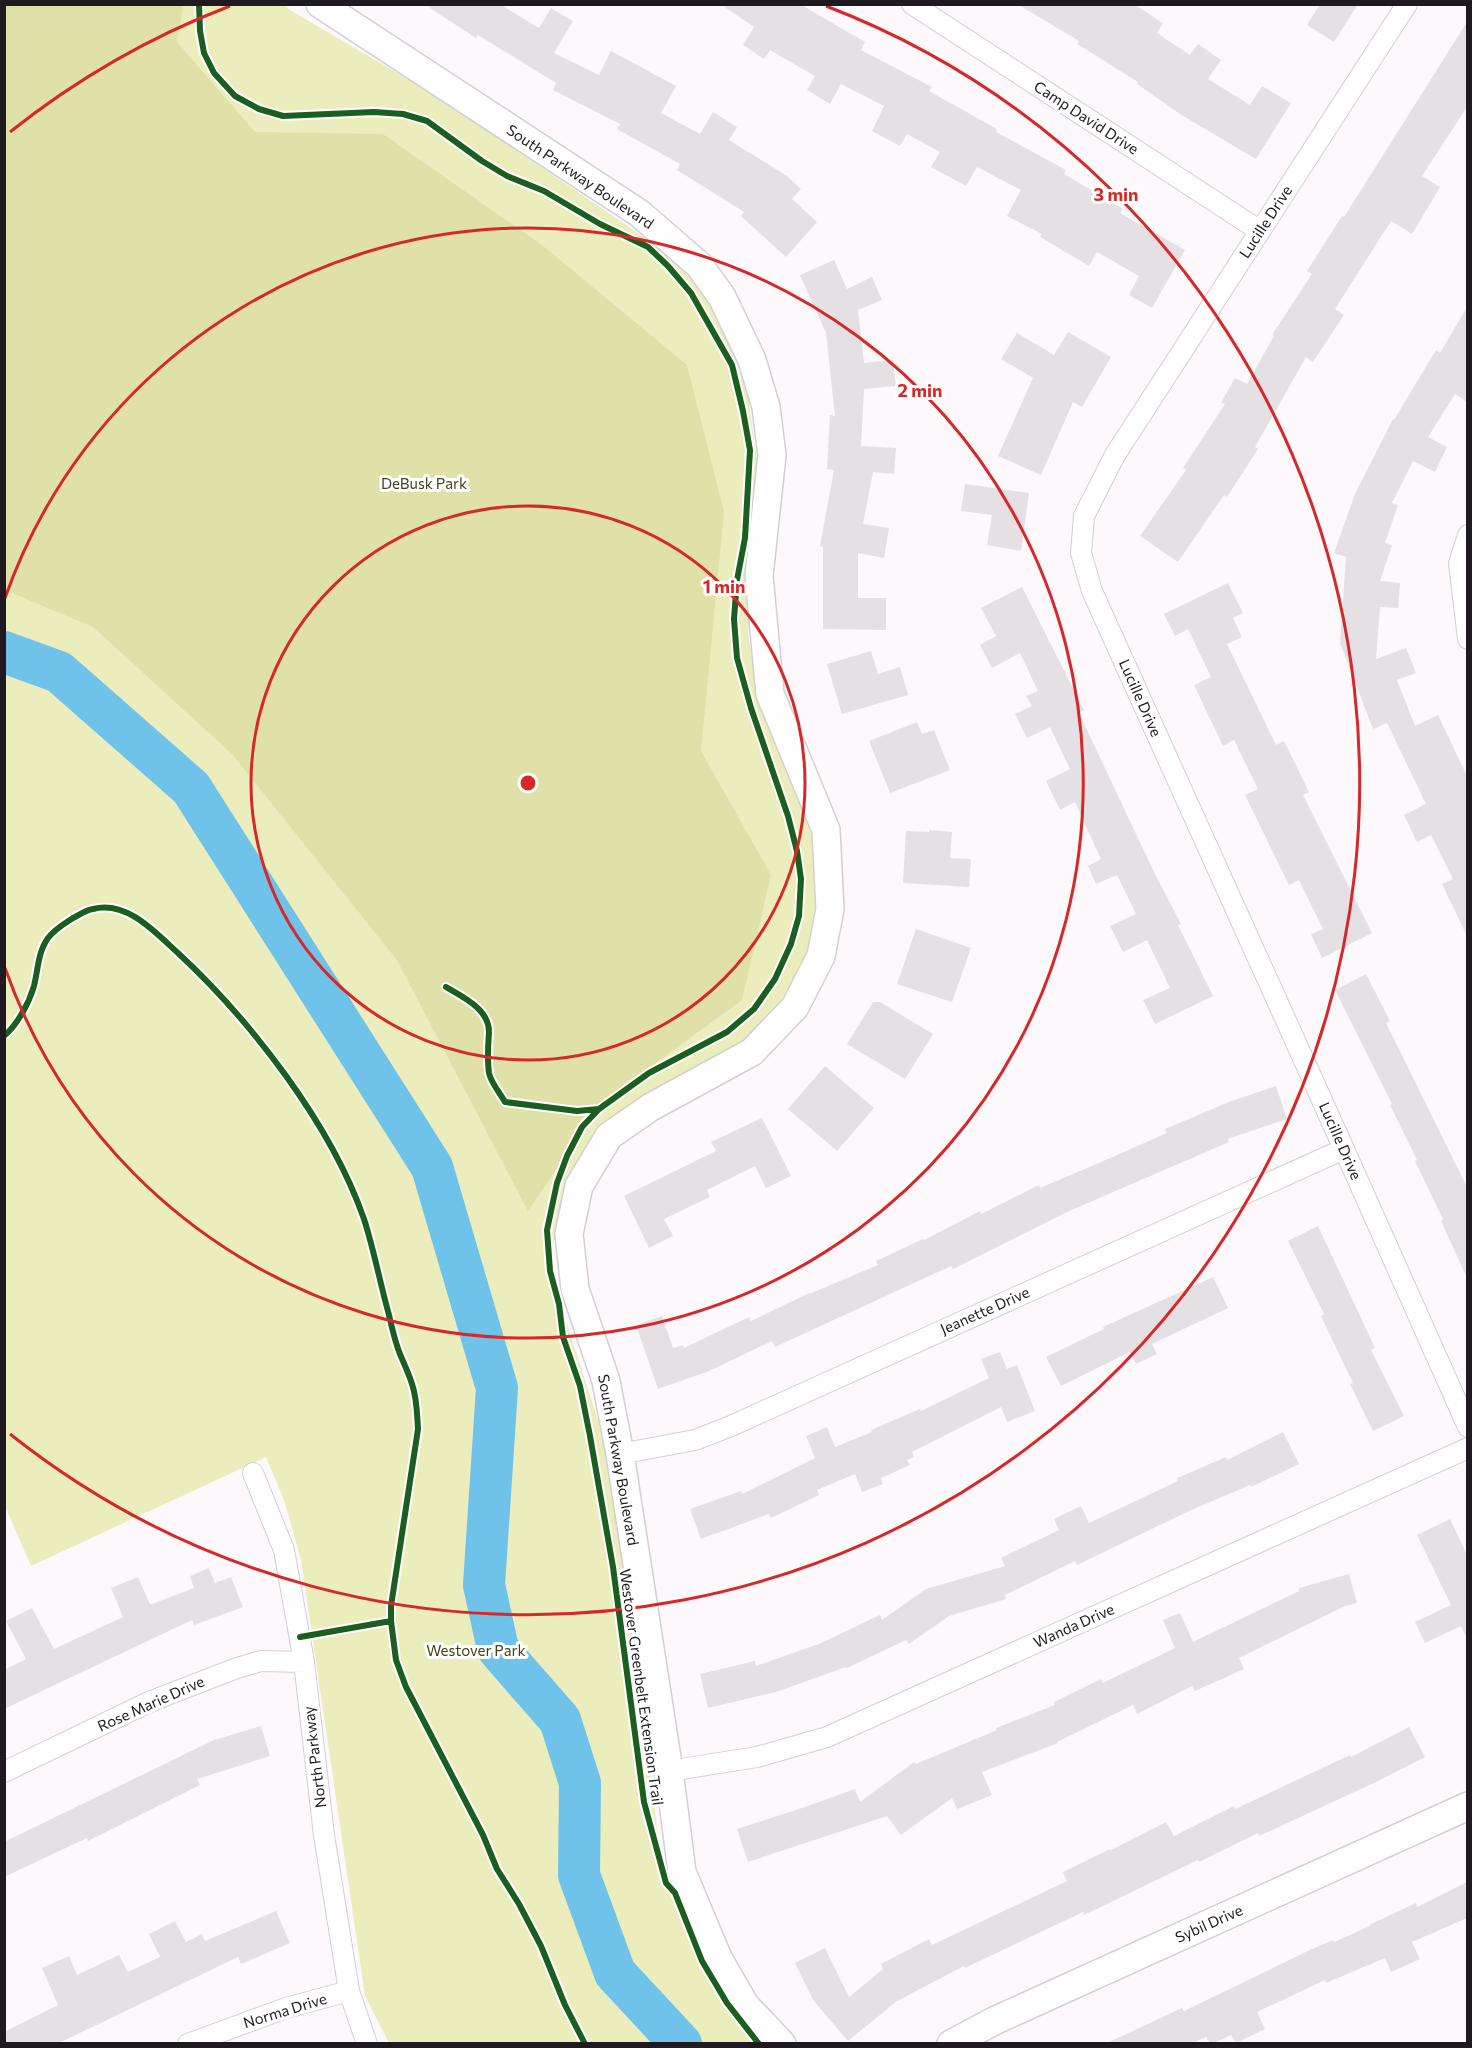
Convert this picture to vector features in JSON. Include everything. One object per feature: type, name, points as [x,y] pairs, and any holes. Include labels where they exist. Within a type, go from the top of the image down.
[{"type":"street","name":"South Parkway Boulevard","points":[[320,4],[639,213],[699,265],[722,297],[752,360],[766,407],[772,455],[759,576],[770,694],[826,830],[830,909],[821,956],[795,1007],[752,1052],[651,1107],[609,1136],[579,1186],[569,1234],[575,1289],[606,1381],[620,1454],[669,1771],[682,1872],[718,1958],[744,2005],[782,2043]]},
{"type":"street","name":"Camp David Drive","points":[[912,4],[1260,231]]},
{"type":"street","name":"Lucille Drive","points":[[1407,4],[1115,455],[1084,516],[1081,553],[1092,591],[1467,1427]]},
{"type":"street","points":[[1467,535],[1459,563],[1467,639]]},
{"type":"street","name":"Jeanette Drive","points":[[620,1454],[694,1440],[731,1426],[1344,1149]]},
{"type":"street","name":"Wanda Drive","points":[[669,1771],[757,1757],[827,1737],[1467,1448]]},
{"type":"street","name":"North Parkway","points":[[253,1473],[284,1550],[304,1662],[324,1835],[349,1992],[367,2043]]},
{"type":"street","name":"Rose Marie Drive","points":[[4,1773],[149,1702],[237,1668],[261,1661],[304,1662]]},
{"type":"street","name":"Sybil Drive","points":[[951,2043],[1005,2016],[1467,1806]]},
{"type":"street","name":"Norma Drive","points":[[188,2043],[286,2008],[349,1992]]},
{"type":"green space","name":"Westover Park","points":[[4,5],[284,5],[445,101],[629,227],[697,277],[735,359],[748,396],[758,469],[748,634],[756,682],[813,828],[821,879],[809,953],[766,1026],[704,1064],[592,1143],[565,1180],[556,1238],[545,1255],[601,1430],[636,1642],[661,1864],[734,2012],[766,2043],[389,2043],[365,1996],[301,1560],[284,1500],[266,1457],[31,1566],[5,1506]]},
{"type":"green space","name":"DeBusk Park","points":[[4,5],[183,5],[177,42],[255,132],[383,134],[542,245],[687,365],[724,512],[701,751],[771,875],[742,1000],[601,1103],[528,1211],[397,960],[232,754],[93,627],[5,590]]},
{"type":"building","points":[[424,4],[500,4],[539,28],[551,8],[573,21],[554,53],[599,75],[611,51],[676,86],[661,113],[700,134],[713,112],[737,127],[729,140],[787,176],[801,189],[792,199],[817,222],[786,257],[741,216],[744,212],[677,170],[680,164],[617,129],[620,124],[553,90],[556,83],[478,35],[476,38]]},
{"type":"building","points":[[720,4],[800,4],[865,42],[861,50],[932,87],[929,91],[997,129],[996,132],[1066,170],[1064,174],[1123,209],[1120,213],[1185,250],[1152,308],[1129,295],[1139,276],[1097,252],[1089,266],[1040,237],[1042,234],[1007,216],[1021,190],[977,167],[966,186],[931,167],[940,152],[907,134],[900,146],[872,131],[884,106],[841,84],[830,104],[807,90],[815,76],[770,50],[764,59],[743,45],[754,27]]},
{"type":"building","points":[[1017,4],[1134,4],[1163,23],[1157,33],[1190,55],[1198,44],[1221,60],[1208,79],[1250,105],[1262,86],[1291,103],[1256,159],[1183,116],[1137,84],[1138,82],[1077,44],[1079,41]]},
{"type":"building","points":[[1320,4],[1358,4],[1334,42],[1307,25]]},
{"type":"building","points":[[1467,22],[1467,107],[1422,176],[1440,187],[1412,234],[1391,221],[1335,309],[1344,315],[1313,362],[1306,357],[1255,447],[1258,449],[1227,497],[1224,495],[1178,562],[1140,536],[1186,470],[1183,468],[1225,404],[1221,403],[1235,378],[1247,384],[1274,336],[1272,335],[1312,274],[1307,271],[1342,216],[1344,217]]},
{"type":"building","points":[[834,260],[847,289],[872,277],[882,300],[858,310],[864,363],[893,360],[896,386],[864,389],[861,446],[896,448],[894,474],[873,472],[863,524],[889,528],[884,558],[858,553],[858,598],[886,598],[886,630],[823,629],[823,547],[820,546],[834,470],[827,469],[830,415],[835,416],[826,333],[800,275]]},
{"type":"building","points":[[1467,307],[1467,402],[1455,394],[1428,437],[1447,447],[1435,472],[1413,461],[1392,503],[1398,505],[1385,543],[1392,545],[1380,581],[1400,583],[1398,608],[1380,607],[1376,659],[1406,648],[1416,673],[1397,680],[1415,726],[1438,715],[1467,776],[1467,936],[1442,884],[1453,879],[1431,835],[1417,842],[1404,815],[1426,804],[1387,723],[1373,729],[1340,643],[1346,557],[1334,553],[1355,494],[1393,419],[1436,350],[1440,353]]},
{"type":"building","points":[[1068,332],[1111,357],[1082,407],[1073,402],[1041,475],[998,456],[1033,378],[1001,359],[1017,333],[1054,355]]},
{"type":"building","points":[[965,484],[1029,493],[1021,551],[987,545],[992,515],[961,511]]},
{"type":"building","points":[[1228,583],[1243,613],[1233,618],[1242,637],[1227,644],[1276,745],[1284,741],[1309,792],[1303,795],[1372,933],[1322,958],[1311,934],[1323,929],[1299,880],[1289,885],[1245,795],[1258,789],[1234,740],[1223,746],[1194,685],[1211,677],[1188,629],[1175,636],[1164,614]]},
{"type":"building","points":[[1022,587],[1084,710],[1079,713],[1181,924],[1178,925],[1213,996],[1155,1024],[1143,1000],[1170,988],[1147,940],[1123,952],[1110,926],[1136,914],[1117,875],[1096,884],[1088,866],[1101,859],[1075,802],[1060,810],[1046,781],[1070,769],[1050,727],[1027,738],[1015,714],[1032,706],[1026,696],[1038,691],[1020,653],[992,668],[980,645],[996,636],[981,608]]},
{"type":"building","points":[[871,651],[878,674],[900,667],[908,695],[842,714],[827,664]]},
{"type":"building","points":[[917,722],[922,734],[934,730],[950,770],[890,793],[869,741]]},
{"type":"building","points":[[929,830],[952,832],[950,858],[971,859],[969,887],[903,883],[906,831],[929,832]]},
{"type":"building","points":[[916,929],[971,948],[952,1002],[897,984]]},
{"type":"building","points":[[1366,974],[1390,1021],[1386,1023],[1467,1187],[1467,1278],[1441,1221],[1443,1219],[1415,1161],[1417,1160],[1390,1105],[1392,1104],[1335,990]]},
{"type":"building","points":[[873,1002],[880,1002],[933,1034],[905,1079],[847,1044]]},
{"type":"building","points":[[825,1066],[874,1108],[837,1151],[788,1109]]},
{"type":"building","points":[[1276,1086],[1287,1119],[1228,1139],[1229,1142],[1067,1212],[953,1269],[951,1266],[775,1347],[772,1341],[709,1371],[658,1389],[636,1325],[662,1316],[673,1348],[683,1345],[684,1348],[749,1317],[751,1321],[809,1293],[878,1265],[876,1261],[924,1240],[980,1211],[981,1214],[1039,1185],[1040,1188],[1167,1133],[1165,1129],[1229,1102]]},
{"type":"building","points":[[762,1118],[791,1176],[766,1188],[755,1166],[707,1190],[710,1197],[664,1219],[673,1236],[649,1248],[624,1196],[716,1151],[711,1142]]},
{"type":"building","points":[[1318,1226],[1375,1348],[1371,1350],[1404,1416],[1373,1431],[1321,1316],[1324,1314],[1288,1241]]},
{"type":"building","points":[[1213,1277],[1228,1308],[1152,1344],[1157,1354],[1136,1364],[1130,1352],[1061,1386],[1046,1357],[1104,1329],[1103,1327]]},
{"type":"building","points":[[1000,1352],[1007,1369],[1017,1365],[1035,1411],[1007,1422],[1001,1407],[912,1452],[914,1457],[907,1460],[910,1465],[881,1478],[883,1484],[862,1492],[855,1474],[817,1490],[819,1495],[771,1518],[769,1514],[701,1539],[690,1509],[741,1491],[742,1494],[815,1458],[806,1436],[827,1427],[835,1447],[920,1409],[921,1411],[989,1378],[981,1359]]},
{"type":"building","points":[[1283,1432],[1299,1464],[1251,1487],[1250,1485],[1189,1511],[1077,1565],[1075,1561],[1005,1595],[1006,1599],[949,1616],[909,1644],[906,1640],[847,1668],[776,1692],[708,1708],[700,1674],[755,1661],[756,1666],[821,1643],[880,1615],[882,1620],[926,1589],[1005,1566],[1001,1558],[1059,1530],[1054,1519],[1081,1506],[1089,1523],[1178,1481],[1177,1478],[1226,1457],[1227,1460]]},
{"type":"building","points":[[1450,1519],[1467,1555],[1467,1639],[1461,1626],[1425,1643],[1415,1622],[1451,1605],[1417,1535]]},
{"type":"building","points":[[209,1568],[215,1583],[231,1577],[243,1607],[194,1625],[192,1620],[4,1709],[4,1670],[26,1659],[6,1621],[32,1608],[54,1649],[123,1617],[111,1588],[138,1577],[152,1604],[194,1588],[190,1576]]},
{"type":"building","points":[[1349,1574],[1357,1603],[1345,1606],[1239,1658],[1244,1669],[1195,1691],[1192,1686],[1137,1714],[1133,1705],[1058,1743],[982,1772],[992,1795],[957,1809],[952,1798],[901,1835],[887,1816],[748,1862],[737,1829],[855,1789],[860,1802],[914,1762],[916,1764],[997,1730],[996,1728],[1055,1705],[1054,1702],[1101,1679],[1103,1683],[1175,1648],[1163,1620],[1180,1613],[1193,1642],[1299,1591],[1299,1588]]},
{"type":"building","points":[[261,1726],[270,1756],[197,1779],[200,1785],[88,1841],[87,1838],[4,1877],[4,1842],[214,1740]]},
{"type":"building","points":[[1409,1727],[1425,1757],[1259,1836],[1258,1833],[1084,1915],[1083,1912],[965,1968],[964,1966],[897,2001],[848,2041],[813,2000],[795,1963],[825,1948],[849,1997],[883,1969],[881,1964],[929,1939],[932,1945],[1067,1881],[1063,1872],[1166,1822],[1174,1836],[1234,1806],[1235,1809],[1350,1755],[1351,1757]]},
{"type":"building","points":[[1467,1882],[1467,1918],[1412,1942],[1420,1959],[1391,1972],[1385,1958],[1326,1983],[1325,1980],[1257,2012],[1265,2029],[1236,2043],[1231,2035],[1214,2043],[1210,2043],[1206,2037],[1192,2043],[1107,2043],[1182,2008],[1184,2011],[1310,1950],[1333,1940],[1334,1942],[1416,1903],[1417,1907]]},
{"type":"building","points":[[276,1911],[290,1943],[241,1964],[238,1957],[59,2043],[4,2043],[4,2032],[58,2005],[42,1968],[69,1956],[77,1975],[119,1955],[128,1972],[160,1957],[149,1934],[175,1921],[186,1942],[202,1934],[205,1941]]},
{"type":"waterway","points":[[4,652],[59,672],[191,788],[432,1167],[497,1388],[484,1585],[498,1649],[560,1720],[580,1783],[579,1875],[615,1973],[681,2044]]},
{"type":"cycle path","name":"Westover Greenbelt Extension Trail","points":[[199,4],[204,53],[214,73],[235,96],[259,109],[283,116],[374,112],[403,114],[427,121],[482,161],[507,176],[544,191],[600,224],[648,247],[691,293],[732,365],[750,450],[745,538],[737,580],[734,619],[737,658],[797,851],[801,879],[799,916],[791,944],[775,979],[754,1009],[727,1032],[649,1073],[599,1109],[582,1127],[567,1156],[557,1183],[547,1230],[550,1271],[559,1304],[563,1337],[580,1386],[613,1567],[644,1802],[666,1883],[675,1893],[702,1961],[727,2003],[759,2044]]},
{"type":"cycle path","points":[[4,1036],[18,1019],[29,999],[42,949],[51,935],[66,922],[88,910],[106,907],[118,909],[140,920],[160,936],[206,980],[233,1010],[286,1076],[331,1147],[350,1183],[364,1219],[395,1340],[411,1380],[416,1400],[418,1429],[391,1606],[396,1660],[406,1687],[483,1835],[497,1869],[541,1946],[565,2005],[585,2044]]},
{"type":"cycle path","points":[[446,987],[474,1005],[485,1017],[489,1032],[489,1073],[505,1102],[577,1111],[599,1109]]},
{"type":"cycle path","points":[[300,1637],[391,1621]]}]
